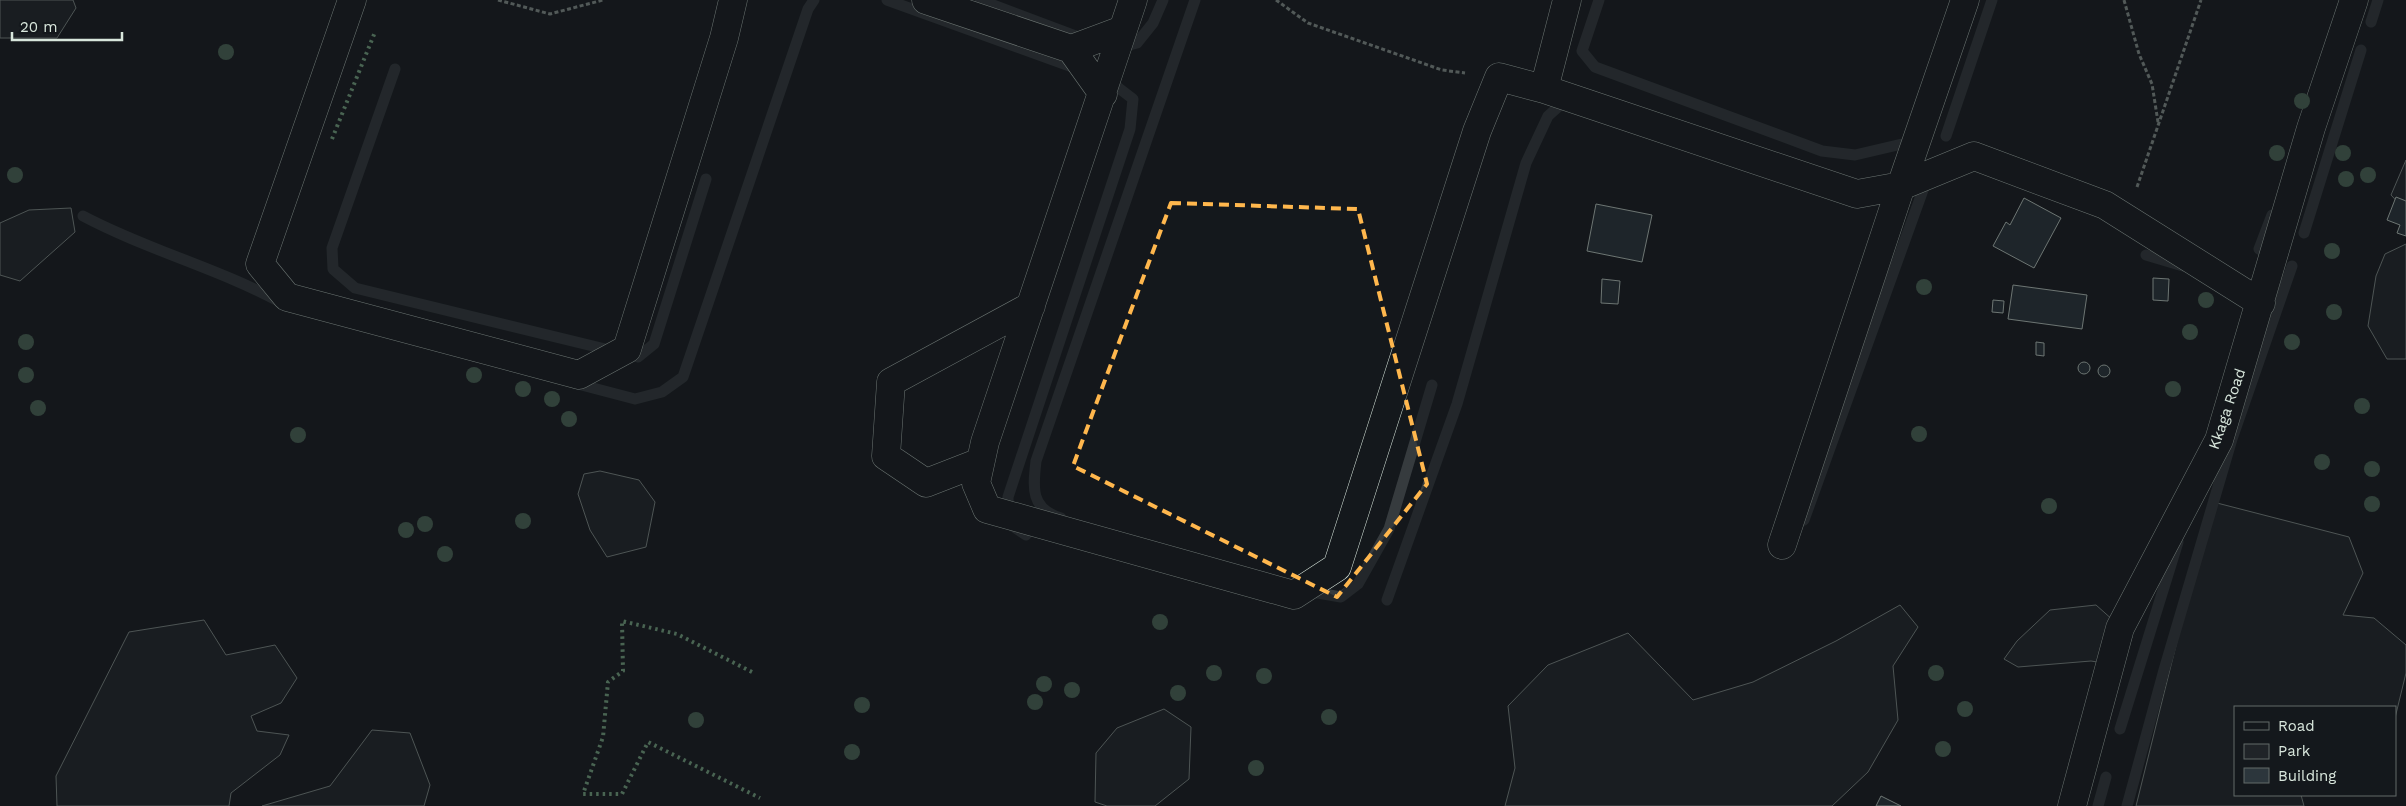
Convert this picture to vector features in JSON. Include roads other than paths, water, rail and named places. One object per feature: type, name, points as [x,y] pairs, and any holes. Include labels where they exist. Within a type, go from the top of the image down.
[{"type":"street","points":[[352,0],[260,264],[287,297],[579,375],[627,349],[721,48],[733,0]]},
{"type":"street","points":[[926,0],[1071,49],[1103,94]]},
{"type":"street","points":[[1133,0],[985,442],[976,483],[987,509],[1294,595],[1337,567],[1478,131],[1499,76],[1857,194],[1902,186],[1974,156],[2105,205],[2261,303]]},
{"type":"street","points":[[1544,90],[1567,0]]},
{"type":"street","points":[[1782,545],[1965,0]]},
{"type":"street","name":"Kkaga Road","points":[[2072,806],[2120,628],[2219,440],[2261,303],[2311,128],[2354,0]]},
{"type":"street","points":[[1071,49],[1122,30]]},
{"type":"street","points":[[980,462],[926,483],[886,456],[891,382],[1031,306]]},
{"type":"waterway","points":[[574,383],[635,399],[662,392],[683,377],[808,9],[814,0]]},
{"type":"waterway","points":[[887,0],[1078,69]]},
{"type":"waterway","points":[[980,0],[1086,40]]},
{"type":"waterway","points":[[1118,48],[1137,43],[1153,23],[1163,0]]},
{"type":"waterway","points":[[1061,518],[1051,514],[1039,503],[1034,488],[1036,461],[1195,0]]},
{"type":"waterway","points":[[1599,0],[1582,51],[1595,67],[1822,151],[1855,155],[1902,144]]},
{"type":"waterway","points":[[1946,136],[1992,0]]},
{"type":"waterway","points":[[2371,22],[2378,0]]},
{"type":"waterway","points":[[2304,233],[2361,50]]},
{"type":"waterway","points":[[395,69],[332,248],[333,269],[355,288],[638,357],[654,344],[706,179]]},
{"type":"waterway","points":[[1026,535],[1008,523],[1008,497],[1130,129],[1133,99],[1107,79]]},
{"type":"waterway","points":[[1387,600],[1457,404],[1526,163],[1548,116],[1566,100]]},
{"type":"waterway","points":[[1804,520],[1927,179]]},
{"type":"waterway","points":[[2259,249],[2272,215]]},
{"type":"waterway","points":[[83,216],[132,239],[233,279],[282,303]]},
{"type":"waterway","points":[[2146,255],[2183,266]]},
{"type":"waterway","points":[[2127,806],[2164,670],[2232,439],[2292,266]]},
{"type":"waterway","points":[[1306,591],[1341,597],[1358,584],[1389,529],[1432,385]]},
{"type":"waterway","points":[[2120,729],[2178,542]]},
{"type":"waterway","points":[[2098,806],[2106,777]]}]
